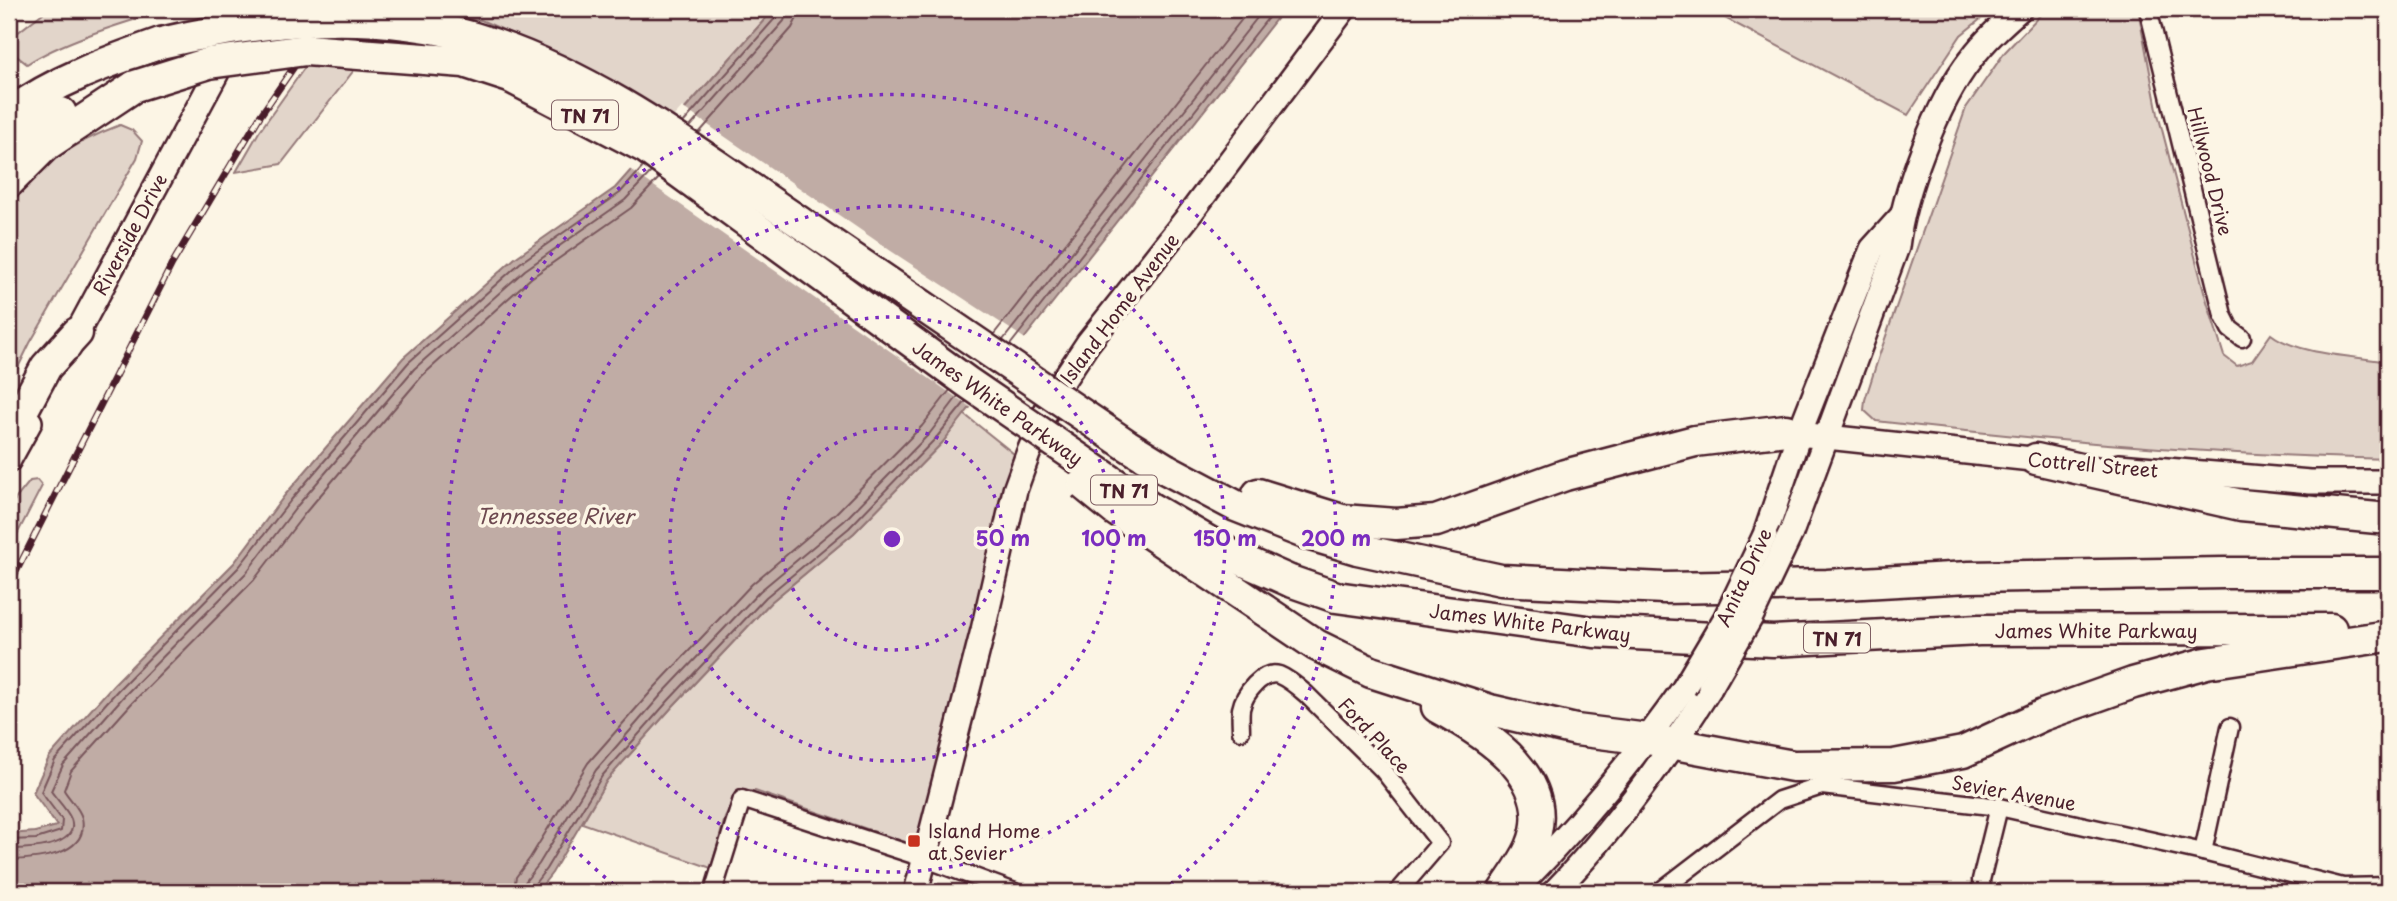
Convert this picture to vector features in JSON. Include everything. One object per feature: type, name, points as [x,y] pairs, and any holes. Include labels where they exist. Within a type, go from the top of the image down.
[{"type":"highway","name":"James White Parkway","points":[[9,114],[33,96],[93,67],[161,43],[211,32],[298,20],[398,23],[474,38],[566,74],[666,132],[1166,469],[1211,475],[1276,501],[1311,524],[1384,555],[1501,580],[1664,588],[1827,585],[1969,577],[2388,573]]},
{"type":"highway","points":[[9,88],[83,51],[113,43],[161,43]]},
{"type":"highway","name":"James White Parkway","points":[[9,148],[22,137],[75,105],[209,63],[306,50],[464,62],[510,77],[646,148],[967,382],[1152,509],[1233,556],[1290,581],[1336,597],[1594,632],[1773,641],[1979,631],[2388,629]]},
{"type":"highway","points":[[9,182],[45,146],[135,86]]},
{"type":"highway","points":[[9,436],[46,367],[77,333]]},
{"type":"highway","points":[[967,382],[1025,437],[1115,510],[1316,645],[1469,724],[1500,745],[1527,779],[1538,811],[1532,846],[1503,892]]},
{"type":"highway","points":[[1311,524],[1436,521],[1565,475],[1695,441],[1786,430],[1813,435]]},
{"type":"highway","points":[[2036,459],[2241,505],[2388,519]]},
{"type":"highway","points":[[1371,672],[1502,713],[1576,730],[1793,766],[1894,765],[1963,752],[2043,715],[2133,683],[2206,663],[2388,636]]},
{"type":"street","name":"Riverside Drive","points":[[9,460],[251,9]]},
{"type":"street","name":"Island Home Avenue","points":[[916,892],[984,630],[1015,490],[1052,397],[1088,343],[1187,218],[1344,9]]},
{"type":"street","name":"Anita Drive","points":[[1512,892],[1661,743],[1710,688],[1751,617],[1791,533],[1813,435],[1872,249],[1900,218],[1931,132],[1949,92],[1971,59],[2020,9]]},
{"type":"street","name":"Hillwood Drive","points":[[2148,9],[2223,315],[2230,329],[2242,338]]},
{"type":"street","name":"Anita Drive","points":[[1554,892],[1631,804],[1684,688],[1725,619],[1813,435]]},
{"type":"street","name":"Cottrell Street","points":[[1813,435],[2036,459],[2310,482],[2388,482]]},
{"type":"street","name":"Ford Place","points":[[1241,732],[1241,709],[1244,701],[1257,682],[1268,674],[1278,675],[1306,694],[1383,770],[1440,843],[1398,892]]},
{"type":"street","points":[[2203,852],[2230,727]]},
{"type":"street","name":"Sevier Avenue","points":[[1659,892],[1779,800],[1822,786],[1999,807],[2203,852],[2342,890],[2388,886]]},
{"type":"street","points":[[713,892],[742,799],[926,859],[1015,892]]},
{"type":"street","points":[[1982,892],[1981,880],[1999,807]]},
{"type":"shaded area","points":[[48,9],[169,9],[77,39],[27,64],[14,54],[9,44],[12,37]]},
{"type":"shaded area","points":[[346,9],[774,9],[675,120],[574,61],[481,20],[400,11],[281,164],[236,172],[259,132]]},
{"type":"shaded area","points":[[1708,9],[1993,9],[1961,35],[1908,115]]},
{"type":"shaded area","points":[[2046,9],[2138,9],[2158,114],[2205,295],[2224,356],[2237,366],[2252,361],[2271,334],[2282,341],[2311,351],[2388,362],[2388,459],[2132,446],[2004,435],[1876,421],[1864,410],[1879,356],[1966,108],[2005,52]]},
{"type":"shaded area","points":[[120,125],[132,130],[142,141],[137,158],[30,343],[9,386],[9,203],[32,177],[59,156]]},
{"type":"shaded area","points":[[964,414],[1014,454],[917,846],[755,791],[739,792],[725,818],[711,868],[582,823],[607,780],[674,705],[771,602],[854,533],[942,443]]},
{"type":"shaded area","points":[[37,480],[42,486],[9,550],[9,507],[30,481]]},
{"type":"water","name":"Tennessee River","points":[[774,9],[1284,9],[942,443],[854,533],[771,602],[674,705],[607,780],[552,873],[537,892],[9,892],[9,834],[35,832],[57,826],[33,793],[49,757],[113,685],[234,563],[285,495],[403,358],[515,258],[615,188]]},
{"type":"pier","points":[[682,107],[891,251],[1027,340],[973,409],[628,168]]},
{"type":"railway","points":[[9,586],[172,264],[260,116],[334,9]]},
{"type":"place","name":"Island Home at Sevier","points":[[914,841]]}]
